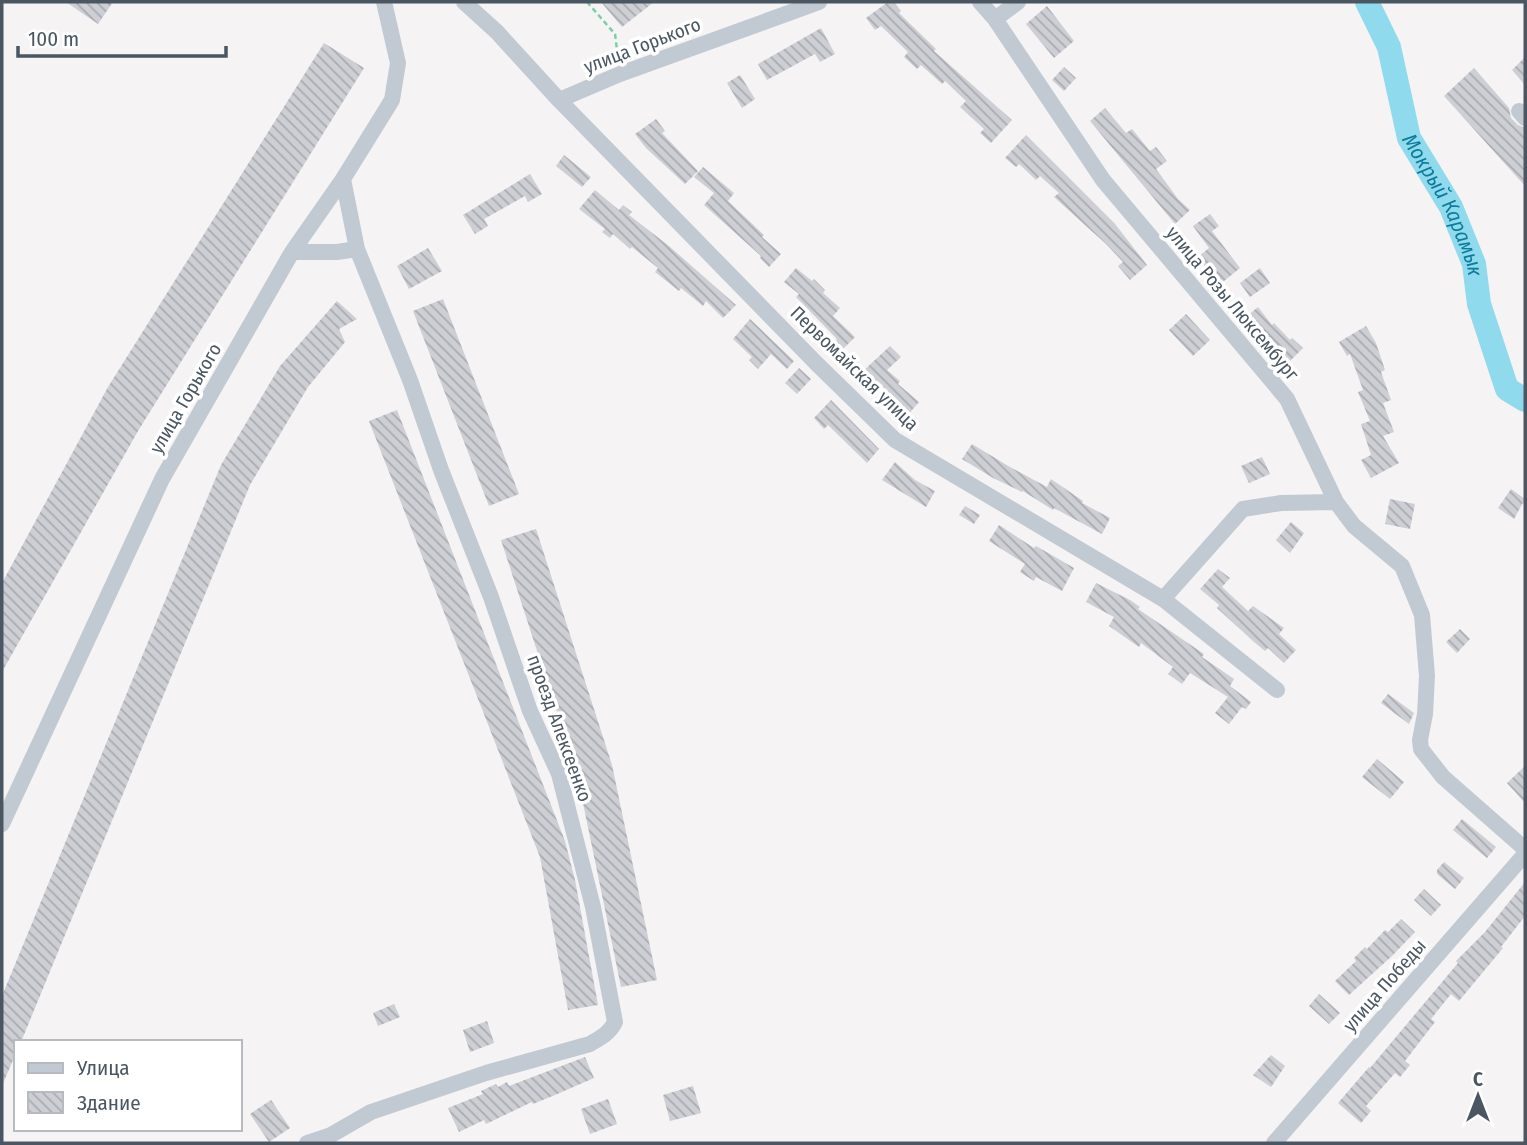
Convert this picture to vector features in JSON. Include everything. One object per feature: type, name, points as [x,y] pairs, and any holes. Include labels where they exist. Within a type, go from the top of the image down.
[{"type":"street","name":"улица Горького","points":[[2,824],[162,479],[292,252],[343,179],[392,100],[398,63],[384,2]]},
{"type":"street","name":"Первомайская улица","points":[[464,2],[497,32],[559,100],[895,440],[1163,599],[1277,690]]},
{"type":"street","name":"улица Горького","points":[[559,100],[620,74],[820,2]]},
{"type":"street","name":"улица Розы Люксембург","points":[[980,2],[995,19],[1103,180],[1287,399],[1336,502],[1354,526],[1402,566],[1422,615],[1427,676],[1421,749],[1443,777],[1525,849]]},
{"type":"street","points":[[995,19],[1018,2]]},
{"type":"street","name":"проезд Алексеенко","points":[[307,1143],[331,1135],[370,1112],[486,1073],[590,1044],[612,1029],[615,1022],[593,907],[559,774],[530,711],[491,597],[441,470],[410,380],[357,249],[343,179]]},
{"type":"street","points":[[292,252],[357,249]]},
{"type":"street","points":[[1163,599],[1243,509],[1281,503],[1336,502]]},
{"type":"street","name":"улица Победы","points":[[1274,1143],[1525,854]]},
{"type":"path","points":[[587,2],[615,34],[620,74]]},
{"type":"building","points":[[66,2],[113,2],[98,24]]},
{"type":"building","points":[[601,2],[654,2],[622,27]]},
{"type":"building","points":[[888,2],[894,2],[901,11],[899,13],[936,49],[934,51],[1012,120],[991,143],[980,133],[984,129],[960,107],[966,101],[945,81],[942,84],[921,65],[917,69],[904,57],[908,52],[881,26],[875,30],[866,18]]},
{"type":"building","points":[[1047,6],[1074,41],[1054,58],[1026,24]]},
{"type":"building","points":[[821,28],[835,54],[820,62],[815,54],[767,80],[758,64]]},
{"type":"building","points":[[324,43],[364,68],[138,431],[2,672],[2,583],[108,387]]},
{"type":"building","points":[[1525,57],[1525,85],[1512,70]]},
{"type":"building","points":[[1064,67],[1076,78],[1064,91],[1052,80]]},
{"type":"building","points":[[1474,68],[1509,108],[1511,118],[1525,128],[1525,186],[1444,96]]},
{"type":"building","points":[[740,75],[755,99],[742,108],[727,83]]},
{"type":"building","points":[[1105,108],[1126,133],[1132,129],[1150,151],[1156,147],[1167,161],[1156,169],[1178,199],[1190,210],[1175,224],[1090,121]]},
{"type":"building","points":[[656,119],[665,131],[662,133],[698,171],[685,184],[646,148],[635,134]]},
{"type":"building","points":[[1026,135],[1115,224],[1147,265],[1130,280],[1118,266],[1123,262],[1054,197],[1059,193],[1040,176],[1036,180],[1019,164],[1016,167],[1005,158]]},
{"type":"building","points":[[564,155],[591,177],[582,187],[556,166]]},
{"type":"building","points":[[703,167],[734,193],[728,201],[781,254],[769,267],[761,256],[704,205],[714,193],[694,177]]},
{"type":"building","points":[[530,174],[542,194],[528,202],[525,196],[484,219],[488,226],[475,234],[463,215]]},
{"type":"building","points":[[595,190],[619,210],[623,205],[632,212],[629,215],[736,305],[723,318],[706,301],[703,306],[681,288],[679,291],[655,272],[658,268],[632,247],[630,249],[613,234],[610,238],[602,232],[605,229],[579,209]]},
{"type":"building","points":[[1210,214],[1219,226],[1212,231],[1240,268],[1218,286],[1198,257],[1209,248],[1193,226]]},
{"type":"building","points":[[428,248],[442,271],[409,289],[397,266]]},
{"type":"building","points":[[796,268],[812,281],[814,279],[825,290],[823,293],[840,308],[833,316],[855,337],[843,349],[835,341],[837,339],[796,297],[799,294],[784,282]]},
{"type":"building","points":[[1260,268],[1270,283],[1250,297],[1240,283]]},
{"type":"building","points":[[443,299],[519,494],[489,506],[413,311]]},
{"type":"building","points":[[337,301],[357,319],[339,329],[345,342],[308,387],[250,485],[22,1040],[14,1040],[14,1058],[2,1086],[2,996],[221,465],[280,366]]},
{"type":"building","points":[[1258,307],[1272,325],[1274,323],[1290,340],[1292,338],[1303,348],[1290,361],[1254,327],[1248,331],[1241,321]]},
{"type":"building","points":[[1186,314],[1210,340],[1193,356],[1169,330]]},
{"type":"building","points":[[750,319],[794,361],[787,369],[771,354],[758,369],[749,360],[752,357],[733,339]]},
{"type":"building","points":[[1366,326],[1376,343],[1385,370],[1381,372],[1391,400],[1383,403],[1394,432],[1383,436],[1399,463],[1371,478],[1361,460],[1371,455],[1361,424],[1370,421],[1358,392],[1363,390],[1350,354],[1347,356],[1339,342]]},
{"type":"building","points":[[890,346],[901,357],[887,370],[900,381],[898,384],[919,402],[906,417],[862,372]]},
{"type":"building","points":[[799,368],[811,379],[797,394],[785,383]]},
{"type":"building","points":[[831,400],[879,449],[867,463],[828,425],[824,429],[814,418]]},
{"type":"building","points":[[397,410],[565,841],[575,880],[598,1005],[568,1010],[540,857],[369,421]]},
{"type":"building","points":[[972,444],[1047,487],[1051,479],[1083,501],[1082,503],[1110,518],[1102,534],[1054,508],[1053,510],[1023,491],[993,478],[962,459]]},
{"type":"building","points":[[1262,457],[1270,474],[1249,483],[1241,466]]},
{"type":"building","points":[[895,462],[915,480],[935,491],[926,507],[882,480]]},
{"type":"building","points":[[1511,489],[1525,499],[1514,519],[1498,508]]},
{"type":"building","points":[[1390,499],[1415,504],[1410,529],[1385,524]]},
{"type":"building","points":[[965,506],[980,515],[974,524],[959,515]]},
{"type":"building","points":[[1291,522],[1304,533],[1290,553],[1276,540]]},
{"type":"building","points":[[999,525],[1034,548],[1036,546],[1074,568],[1062,591],[1036,577],[1034,581],[1020,572],[1025,564],[989,541]]},
{"type":"building","points":[[536,529],[612,765],[657,980],[621,987],[577,774],[501,540]]},
{"type":"building","points":[[1218,569],[1230,578],[1222,587],[1248,611],[1253,606],[1284,628],[1279,634],[1296,650],[1284,663],[1268,648],[1265,651],[1254,642],[1200,589]]},
{"type":"building","points":[[1096,583],[1130,600],[1140,607],[1138,609],[1204,654],[1202,657],[1234,679],[1230,686],[1251,702],[1246,709],[1242,707],[1229,724],[1215,713],[1228,697],[1190,673],[1182,684],[1168,674],[1173,667],[1141,643],[1139,647],[1109,626],[1114,617],[1086,602]]},
{"type":"building","points":[[1460,629],[1470,639],[1457,653],[1446,642]]},
{"type":"building","points":[[1388,694],[1414,713],[1409,724],[1381,703]]},
{"type":"building","points":[[1377,759],[1404,782],[1390,799],[1362,777]]},
{"type":"building","points":[[1525,766],[1525,803],[1507,783]]},
{"type":"building","points":[[1462,819],[1496,847],[1487,858],[1453,830]]},
{"type":"building","points":[[1444,862],[1464,878],[1455,889],[1437,874]]},
{"type":"building","points":[[1525,882],[1525,916],[1501,947],[1503,948],[1459,1001],[1451,994],[1431,1019],[1435,1022],[1405,1061],[1410,1065],[1400,1077],[1395,1073],[1366,1106],[1371,1111],[1361,1123],[1338,1103]]},
{"type":"building","points":[[1424,889],[1441,905],[1431,916],[1414,900]]},
{"type":"building","points":[[1401,919],[1415,932],[1349,995],[1335,981],[1356,961],[1354,958],[1365,947],[1367,949],[1385,930],[1388,932]]},
{"type":"building","points":[[1319,994],[1340,1013],[1329,1024],[1309,1006]]},
{"type":"building","points":[[394,1004],[400,1017],[378,1026],[373,1013]]},
{"type":"building","points":[[487,1021],[494,1043],[470,1052],[463,1030]]},
{"type":"building","points":[[1271,1055],[1285,1066],[1271,1087],[1253,1075]]},
{"type":"building","points":[[585,1057],[594,1078],[533,1104],[532,1102],[486,1124],[484,1120],[459,1132],[448,1108],[483,1094],[481,1091],[496,1084],[498,1087],[507,1082],[509,1086]]},
{"type":"building","points":[[693,1086],[701,1113],[670,1121],[663,1095]]},
{"type":"building","points":[[608,1099],[617,1124],[590,1134],[581,1109]]},
{"type":"building","points":[[271,1100],[290,1128],[269,1142],[250,1114]]},
{"type":"waterway","name":"Мокрый Карамык","points":[[1367,2],[1389,47],[1409,138],[1451,207],[1474,264],[1479,304],[1507,389],[1525,400]]}]
